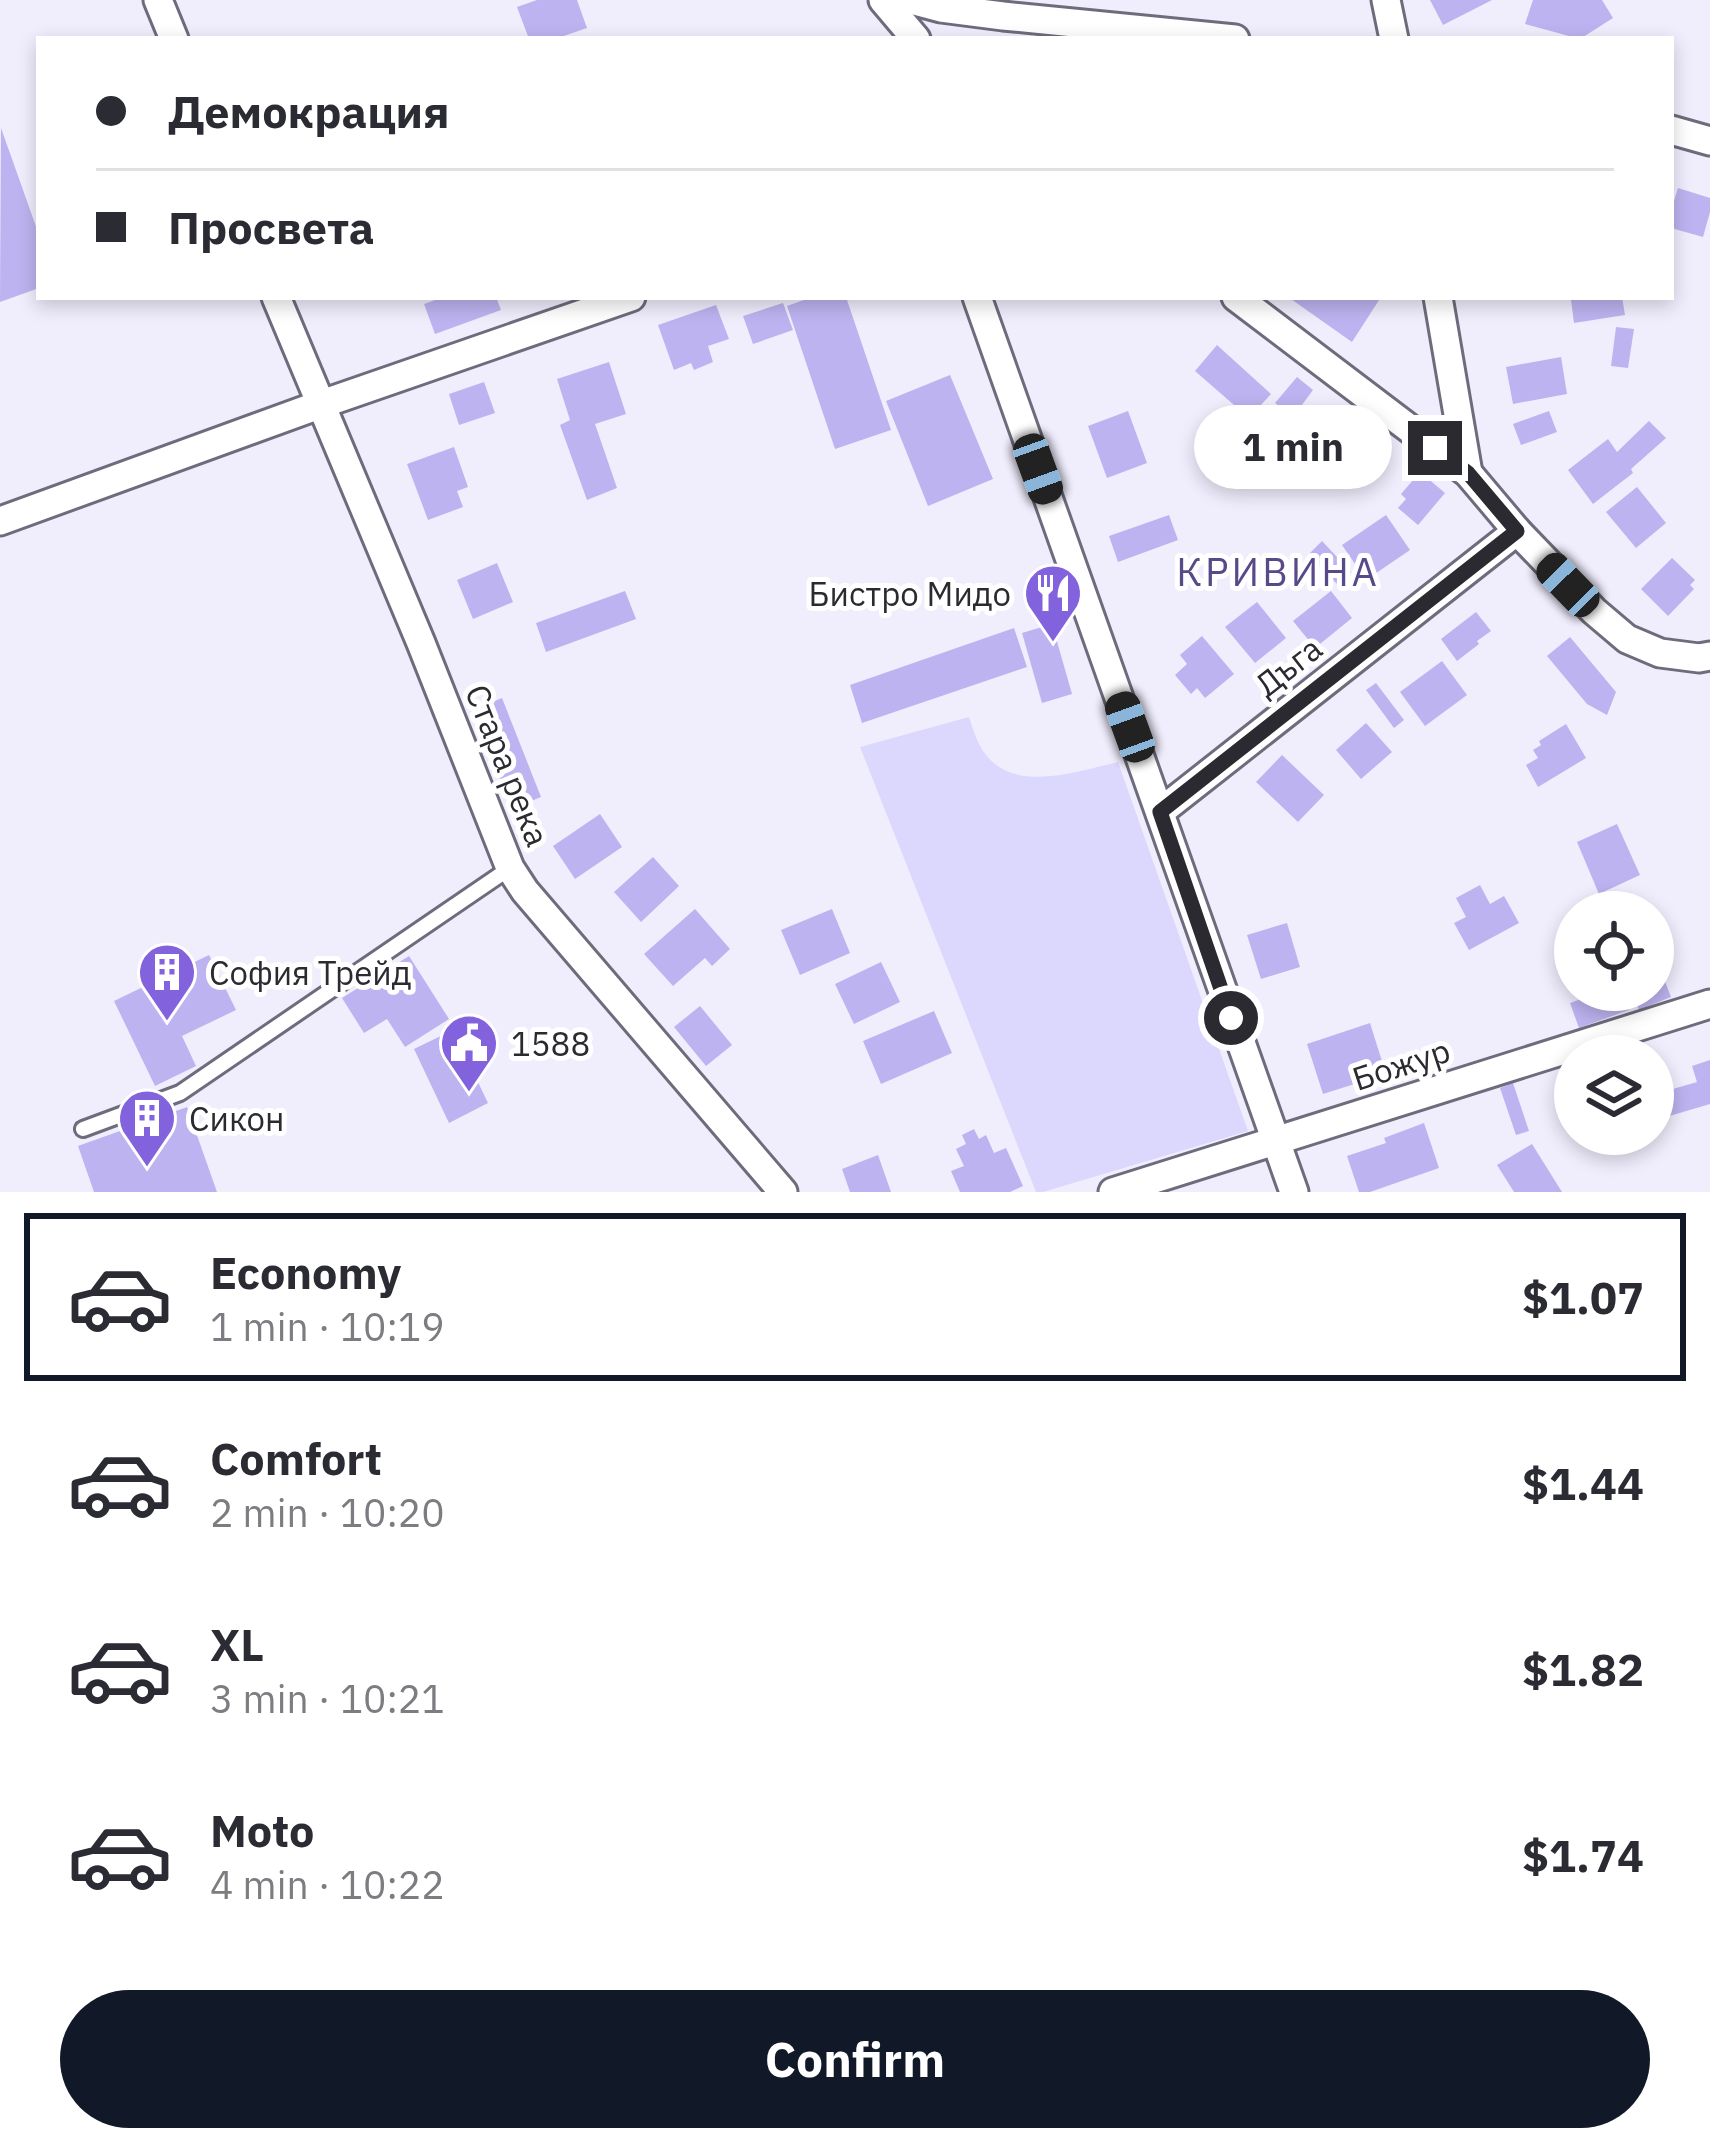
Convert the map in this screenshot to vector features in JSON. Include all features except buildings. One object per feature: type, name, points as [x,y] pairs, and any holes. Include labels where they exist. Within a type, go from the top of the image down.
[{"type":"street","points":[[158,0],[173,36]]},
{"type":"street","points":[[880,0],[889,36]]},
{"type":"street","points":[[880,0],[913,36]]},
{"type":"street","points":[[911,0],[1004,16],[1205,36]]},
{"type":"street","points":[[1386,0],[1393,36]]},
{"type":"street","points":[[1674,131],[1710,141]]},
{"type":"street","name":"Стара река","points":[[277,300],[510,868],[783,1192]]},
{"type":"street","points":[[0,520],[622,300]]},
{"type":"street","points":[[977,300],[1294,1192]]},
{"type":"street","points":[[1240,300],[1468,473],[1517,531],[1627,639],[1660,653],[1710,656]]},
{"type":"street","points":[[1439,300],[1468,473]]},
{"type":"street","name":"Дъга","points":[[1160,812],[1517,531]]},
{"type":"street","name":"Божур","points":[[1114,1192],[1710,1004]]},
{"type":"lane","points":[[83,1130],[180,1093],[510,868]]},
{"type":"shaded area","points":[[969,717],[979,744],[1006,771],[1042,777],[1118,762],[1248,1131],[1036,1192],[860,747]]},
{"type":"place","name":"Бистро Мидо","points":[[1053,644]]},
{"type":"place","name":"София Трейд","points":[[167,1023]]},
{"type":"place","name":"1588","points":[[469,1094]]},
{"type":"place","name":"Сикон","points":[[147,1169]]},
{"type":"district","name":"КРИВИНА","points":[[1278,571]]},
{"type":"route","points":[[1231,1018],[1160,812],[1517,531],[1468,473],[1435,448]]}]
